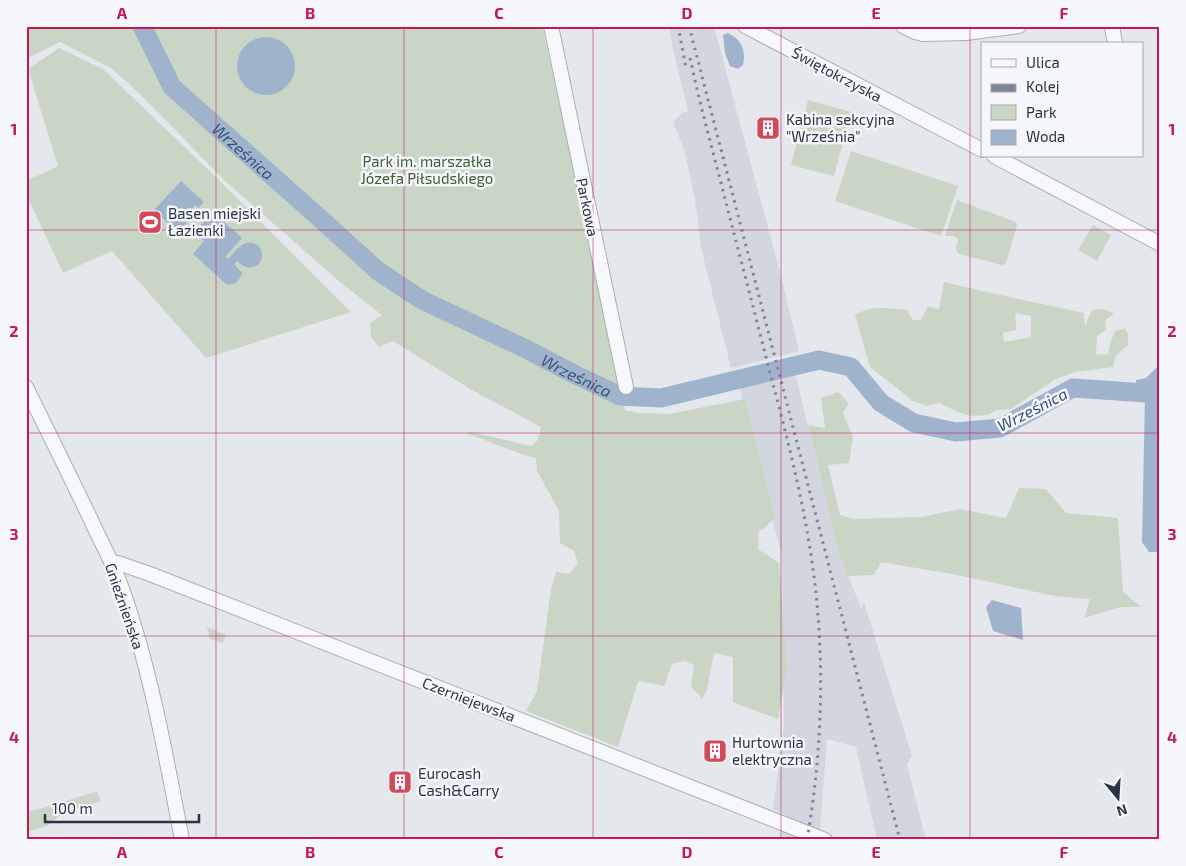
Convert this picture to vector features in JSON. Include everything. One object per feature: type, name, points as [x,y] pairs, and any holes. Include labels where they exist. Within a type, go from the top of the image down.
[{"type":"street","name":"Parkowa","points":[[550,26],[626,387]]},
{"type":"street","name":"Świętokrzyska","points":[[745,26],[981,149]]},
{"type":"street","points":[[903,26],[923,34],[966,33],[1019,26]]},
{"type":"street","points":[[1112,26],[1115,42]]},
{"type":"street","points":[[998,158],[1160,244]]},
{"type":"street","name":"Gnieźnieńska","points":[[26,388],[69,473],[112,566],[129,609],[161,733],[182,840]]},
{"type":"street","name":"Czerniejewska","points":[[112,566],[118,563],[150,574],[824,840]]},
{"type":"shaded area","points":[[669,26],[714,26],[782,280],[799,351],[731,368],[701,247],[695,200],[685,152],[673,122],[688,111]]},
{"type":"shaded area","points":[[791,373],[796,377],[838,550],[861,608],[864,602],[912,756],[907,764],[926,840],[877,840],[856,747],[827,739],[820,829],[822,840],[790,840],[782,835],[787,815],[773,809],[784,727],[782,557],[740,391],[746,382]]},
{"type":"green space","name":"Park im. marszałka Józefa Piłsudskiego","points":[[26,26],[542,26],[625,410],[639,413],[669,414],[745,399],[775,517],[765,528],[759,531],[758,549],[779,563],[787,669],[778,719],[733,702],[733,657],[714,653],[707,690],[702,699],[691,686],[694,665],[684,661],[672,664],[664,686],[638,681],[618,747],[526,711],[537,691],[551,589],[556,572],[570,574],[578,563],[574,551],[560,543],[559,511],[537,471],[536,458],[466,433],[471,432],[531,446],[538,440],[541,427],[472,390],[393,341],[379,347],[371,337],[370,323],[382,315],[341,283],[224,180],[140,94],[111,68],[60,42],[26,59]]},
{"type":"green space","name":"Basen miejski Łazienki","points":[[59,48],[103,69],[222,183],[351,312],[206,358],[112,251],[63,273],[26,194],[26,181],[58,166],[28,69]]},
{"type":"green space","points":[[808,100],[851,112],[834,176],[791,165]]},
{"type":"green space","points":[[851,151],[958,186],[941,236],[835,201]]},
{"type":"green space","points":[[957,200],[1016,222],[1017,225],[1006,263],[1002,265],[957,253],[958,240],[955,236],[945,236]]},
{"type":"green space","points":[[1093,225],[1111,235],[1097,261],[1078,250]]},
{"type":"green space","points":[[944,282],[1084,313],[1085,326],[1092,310],[1103,309],[1114,314],[1105,320],[1106,330],[1097,336],[1096,354],[1108,355],[1115,331],[1125,328],[1128,334],[1128,345],[1116,355],[1113,367],[1075,372],[1054,380],[1011,409],[996,410],[988,415],[972,416],[960,413],[939,403],[927,406],[913,401],[870,367],[855,315],[873,308],[907,310],[913,320],[921,320],[928,307],[939,309]],"holes":[[[1016,313],[1031,316],[1031,337],[1004,342],[1003,333],[1016,330]]]},
{"type":"green space","points":[[838,392],[849,403],[843,413],[853,437],[849,463],[828,465],[840,515],[854,519],[921,517],[960,509],[1006,518],[1019,488],[1046,489],[1066,513],[1118,518],[1123,592],[1141,607],[1121,607],[1084,618],[1090,599],[1055,596],[952,574],[881,562],[874,575],[848,576],[838,550],[808,425],[825,428],[821,398]]},
{"type":"green space","points":[[207,627],[226,635],[223,643],[210,639]]},
{"type":"green space","points":[[97,791],[101,801],[63,813],[47,826],[26,832],[26,812]]},
{"type":"water","points":[[728,33],[737,39],[742,46],[744,55],[743,65],[738,69],[730,66],[725,53],[723,35]]},
{"type":"water","points":[[266,37],[277,39],[290,50],[295,66],[293,77],[282,90],[266,95],[255,93],[242,82],[237,66],[239,55],[250,42]]},
{"type":"water","points":[[181,181],[204,202],[199,208],[195,205],[189,212],[193,215],[184,226],[175,230],[154,210]]},
{"type":"water","points":[[213,212],[242,238],[225,257],[228,259],[243,244],[247,243],[259,246],[261,251],[262,257],[256,266],[244,266],[237,261],[234,264],[242,273],[234,284],[226,284],[193,254],[204,241],[194,232]]},
{"type":"water","points":[[1156,368],[1160,368],[1160,552],[1149,552],[1142,542],[1145,397],[1136,394],[1136,380],[1146,378]]},
{"type":"water","points":[[992,600],[1021,608],[1023,640],[993,631],[986,607]]},
{"type":"waterway","name":"Wrześnica","points":[[142,26],[172,87],[378,271],[422,300],[620,396],[661,398],[819,360],[851,367],[881,403],[914,423],[956,432],[1000,428],[1073,388],[1160,394]]},
{"type":"railway","points":[[678,26],[686,68]]},
{"type":"railway","points":[[689,26],[900,840]]},
{"type":"railway","points":[[690,58],[789,448],[801,499],[814,576],[821,675],[819,741],[807,840]]},
{"type":"place","name":"Kabina sekcyjna \"Września\"","points":[[768,128]]},
{"type":"place","name":"Basen miejski Łazienki","points":[[150,222]]},
{"type":"place","name":"Hurtownia elektryczna","points":[[715,751]]},
{"type":"place","name":"Eurocash Cash&Carry","points":[[400,782]]}]
